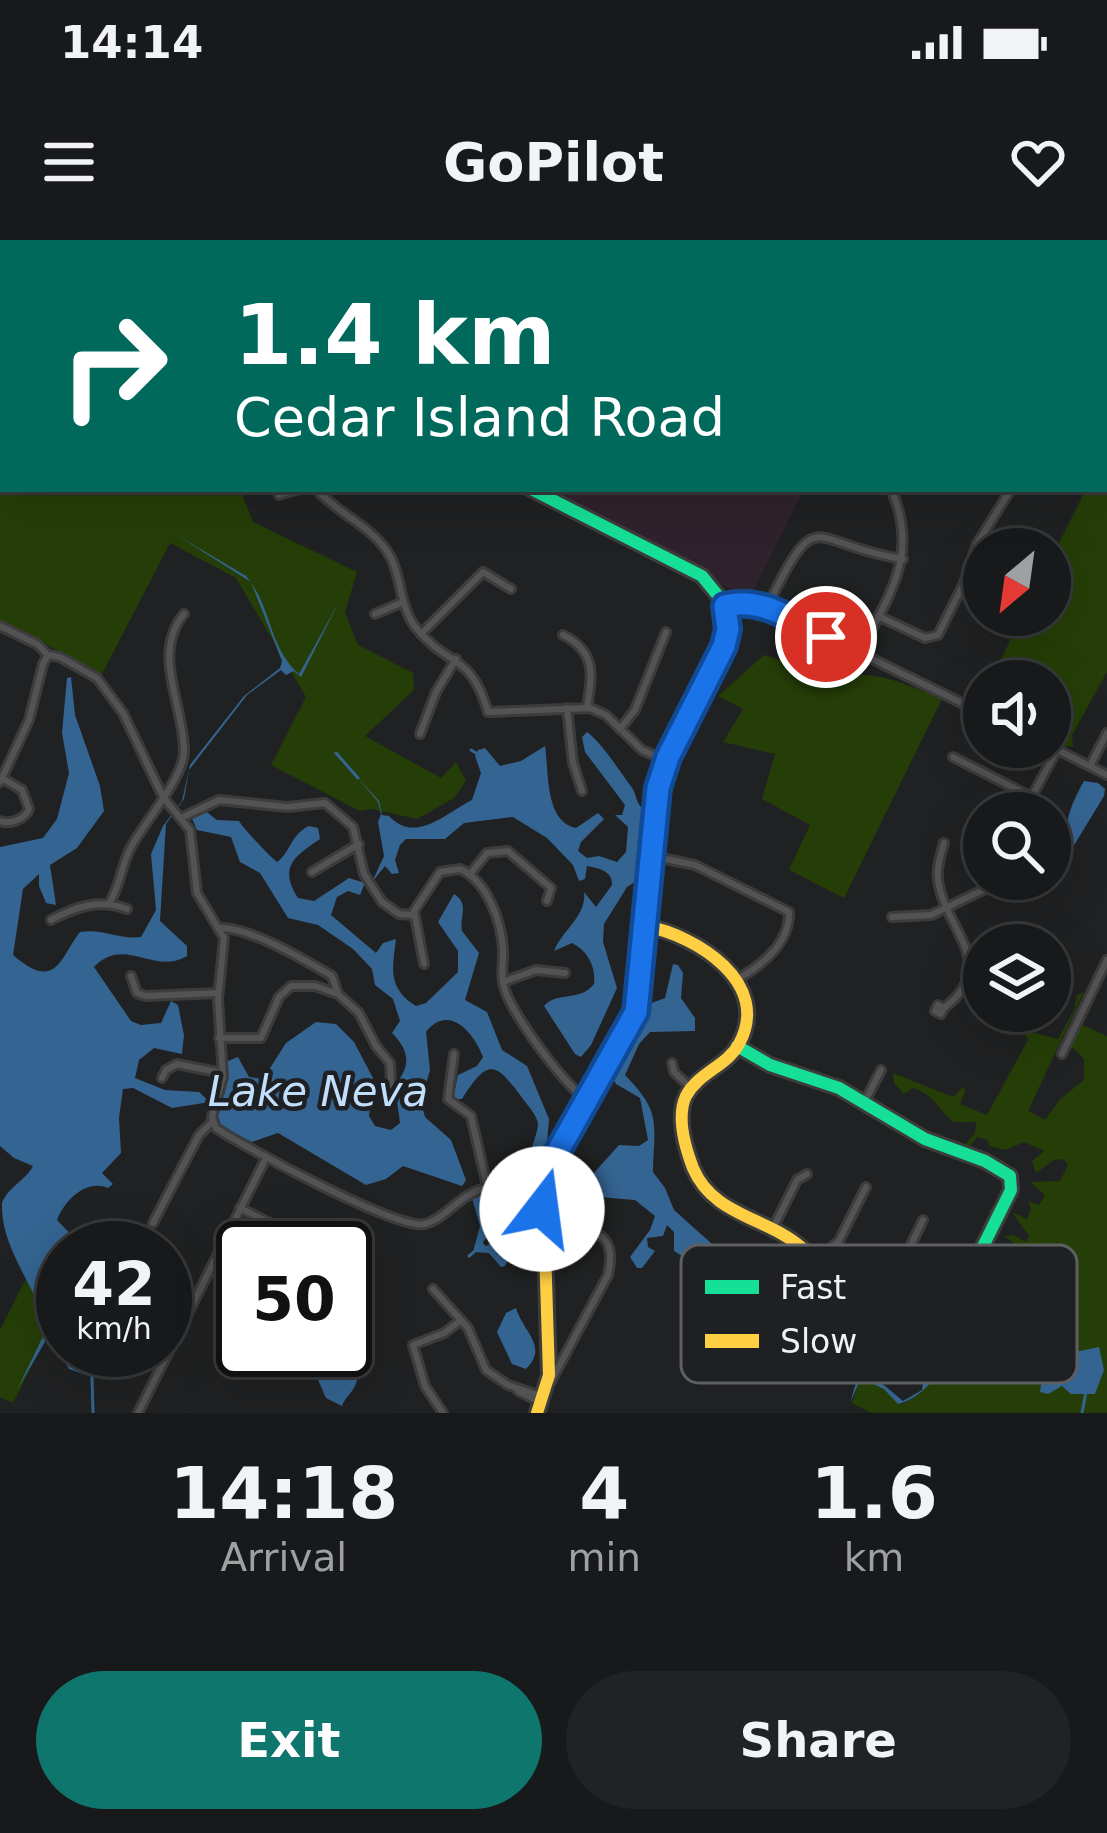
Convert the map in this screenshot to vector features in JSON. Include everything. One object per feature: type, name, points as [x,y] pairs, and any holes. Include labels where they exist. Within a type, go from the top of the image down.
[{"type":"street","points":[[279,495],[289,492]]},
{"type":"street","points":[[320,492],[382,545],[398,572],[409,619],[421,634],[472,672],[492,715],[587,708],[606,715],[642,750],[667,761]]},
{"type":"street","points":[[537,492],[697,573],[715,588],[725,606],[728,629],[667,761],[655,801],[636,1012],[551,1163],[543,1186],[543,1400]]},
{"type":"street","points":[[860,653],[903,559],[903,521],[894,492]]},
{"type":"street","points":[[878,616],[926,639],[939,634],[978,542],[1009,492]]},
{"type":"street","points":[[767,608],[793,554],[813,537],[834,537],[862,553],[903,559]]},
{"type":"street","points":[[421,634],[486,572],[511,589]]},
{"type":"street","points":[[375,614],[404,602]]},
{"type":"street","points":[[725,606],[748,603],[767,608],[963,704]]},
{"type":"street","points":[[110,902],[129,852],[175,782],[184,758],[168,643],[184,614]]},
{"type":"street","points":[[0,626],[101,683],[123,713],[164,798],[193,844],[196,893],[220,928],[225,950],[218,993],[222,1073],[212,1121],[199,1135],[154,1221]]},
{"type":"street","points":[[620,729],[635,710],[666,632]]},
{"type":"street","points":[[563,634],[580,644],[591,661],[587,708]]},
{"type":"street","points":[[0,821],[22,818],[29,809],[22,790],[1,780],[29,720],[48,656]]},
{"type":"street","points":[[420,734],[456,658]]},
{"type":"street","points":[[567,708],[573,764],[582,791]]},
{"type":"street","points":[[1090,766],[1107,733]]},
{"type":"street","points":[[953,757],[1022,792]]},
{"type":"street","points":[[1071,757],[1107,776]]},
{"type":"street","points":[[179,817],[219,800],[286,808],[318,801],[329,805],[347,820],[359,844],[364,874],[382,902],[399,914],[412,915]]},
{"type":"street","points":[[944,843],[938,880],[963,941]]},
{"type":"street","points":[[312,872],[359,844]]},
{"type":"street","points":[[471,873],[487,853],[508,851],[551,887],[547,902]]},
{"type":"street","points":[[650,858],[695,865],[789,912],[788,926],[774,951],[736,980]]},
{"type":"street","points":[[424,964],[412,915],[440,872],[454,868],[471,873],[487,893],[502,940],[503,982],[509,999],[564,1082],[588,1100]]},
{"type":"street","points":[[892,917],[921,917],[965,900]]},
{"type":"street","points":[[52,920],[74,908],[110,902],[128,909]]},
{"type":"street","points":[[220,928],[262,940],[325,972],[337,984],[338,994]]},
{"type":"street","points":[[645,928],[662,929],[715,954],[736,980],[745,1016],[737,1046],[691,1088],[681,1118],[698,1178],[728,1210],[797,1245]]},
{"type":"street","points":[[1062,1054],[1107,959]]},
{"type":"street","points":[[503,982],[536,970],[566,973]]},
{"type":"street","points":[[131,976],[137,993],[146,996],[218,993]]},
{"type":"street","points":[[219,1038],[261,1038],[279,997],[291,986],[315,986],[338,994],[359,1013],[390,1063],[392,1097]]},
{"type":"street","points":[[944,1008],[963,990]]},
{"type":"street","points":[[737,1046],[770,1065],[816,1078],[866,1101],[925,1139],[1004,1171],[1011,1179],[1010,1192],[984,1245]]},
{"type":"street","points":[[454,1054],[448,1099],[471,1116],[488,1186]]},
{"type":"street","points":[[671,1063],[691,1088]]},
{"type":"street","points":[[162,1078],[177,1064],[222,1073]]},
{"type":"street","points":[[866,1101],[881,1070]]},
{"type":"street","points":[[212,1121],[220,1131],[398,1222],[426,1224],[488,1186],[505,1182],[543,1186]]},
{"type":"street","points":[[138,1413],[264,1162]]},
{"type":"street","points":[[771,1231],[797,1180],[807,1174]]},
{"type":"street","points":[[833,1245],[866,1187]]},
{"type":"street","points":[[240,1208],[266,1221]]},
{"type":"street","points":[[542,1219],[601,1236],[611,1260],[608,1275],[543,1400]]},
{"type":"street","points":[[911,1245],[923,1220]]},
{"type":"street","points":[[433,1289],[471,1334],[486,1370],[523,1396],[543,1400]]},
{"type":"street","points":[[443,1413],[424,1386],[413,1345],[443,1334],[461,1320]]},
{"type":"shaded area","points":[[545,492],[802,492],[749,599]]},
{"type":"green space","points":[[0,492],[241,492],[253,522],[357,572],[345,612],[358,645],[413,673],[414,690],[365,736],[441,778],[456,762],[466,781],[454,798],[417,819],[372,809],[360,811],[271,765],[306,697],[236,578],[170,543],[102,674],[0,620]]},
{"type":"green space","points":[[1084,492],[1107,492],[1107,672],[1072,735],[1073,747],[1071,747],[1071,660],[1000,660],[1012,636],[1071,636],[1071,528],[1066,528]]},
{"type":"green space","points":[[764,655],[789,662],[820,682],[867,675],[942,699],[844,898],[789,870],[810,825],[762,799],[775,754],[723,742],[743,709],[718,696]]},
{"type":"green space","points":[[1080,1024],[1107,1036],[1107,1413],[871,1413],[852,1403],[858,1383],[884,1388],[902,1404],[930,1383],[1077,1383],[1077,1245],[1014,1245],[1004,1236],[1026,1242],[1029,1236],[1012,1212],[1027,1219],[1028,1201],[1039,1205],[1045,1195],[1030,1182],[1060,1181],[1068,1165],[1064,1159],[1054,1160],[1036,1173],[1032,1161],[1044,1151],[1024,1142],[1006,1150],[977,1137],[967,1151],[963,1147],[975,1133],[976,1122],[954,1122],[931,1098],[913,1088],[904,1094],[894,1083],[893,1073],[953,1097],[963,1087],[960,1104],[987,1115],[1028,1040],[1024,1032],[1058,1039],[1065,1032],[1028,1111],[1045,1120],[1060,1099],[1084,1080],[1084,1059],[1071,1046]]},
{"type":"green space","points":[[30,1271],[36,1277],[36,1357],[13,1403],[0,1397],[0,1330]]},
{"type":"water","points":[[175,534],[246,576],[250,581]]},
{"type":"water","points":[[252,584],[281,652],[299,674],[339,602],[301,677],[281,670],[247,695],[189,770],[184,799],[166,824],[160,921],[187,946],[187,956],[162,962],[117,955],[94,967],[131,1021],[161,1023],[171,1001],[178,1005],[182,1054],[154,1048],[139,1060],[135,1078],[165,1090],[199,1092],[210,1102],[172,1108],[133,1088],[123,1089],[121,1153],[102,1173],[113,1184],[77,1193],[58,1221],[36,1221],[36,1300],[3,1220],[5,1197],[33,1166],[0,1146],[0,847],[43,838],[57,819],[69,773],[62,733],[67,678],[71,677],[75,715],[104,811],[77,848],[50,865],[56,905],[46,903],[39,874],[23,889],[13,955],[28,966],[48,971],[62,960],[80,932],[141,937],[156,910],[151,854],[163,826],[182,801],[190,765],[244,696],[280,668],[282,661]]},
{"type":"water","points":[[587,732],[610,757],[644,810],[641,878],[627,887],[604,924],[603,942],[617,988],[581,1057],[544,1006],[594,984],[590,960],[578,946],[572,943],[554,951],[578,916],[584,892],[596,907],[612,885],[610,876],[587,866],[585,879],[579,881],[573,865],[547,838],[513,817],[464,823],[445,839],[406,839],[395,860],[399,873],[392,874],[385,866],[372,882],[384,856],[381,814],[378,802],[358,778],[379,801],[382,815],[399,824],[421,827],[472,800],[481,773],[475,756],[478,750],[485,748],[500,766],[521,761],[545,746],[550,793],[558,816],[576,828],[598,813],[604,819],[578,851],[587,858],[617,862],[626,852],[628,827],[615,815],[622,815],[625,805],[585,752],[582,737]]},
{"type":"water","points":[[1084,781],[1105,789],[1073,847],[1071,843],[1072,805]]},
{"type":"water","name":"Lake Neva","points":[[204,810],[217,820],[239,821],[277,862],[303,829],[318,828],[320,839],[297,857],[290,870],[298,898],[314,901],[349,878],[365,883],[360,895],[348,891],[337,897],[331,915],[376,953],[383,943],[396,939],[396,984],[416,1006],[426,1003],[458,972],[458,951],[438,922],[454,894],[459,898],[462,931],[479,953],[465,1000],[487,1012],[502,1050],[527,1066],[549,1119],[545,1167],[531,1154],[536,1118],[498,1071],[485,1071],[462,1099],[453,1099],[458,1075],[477,1066],[483,1057],[467,1030],[443,1020],[426,1032],[430,1070],[421,1102],[425,1117],[451,1140],[466,1180],[462,1186],[403,1166],[386,1179],[366,1185],[278,1133],[252,1142],[220,1127],[215,1112],[228,1061],[238,1057],[249,1077],[263,1079],[286,1043],[316,1022],[336,1024],[354,1042],[373,1078],[369,1116],[375,1126],[391,1130],[400,1123],[395,1085],[406,1059],[392,1033],[400,1021],[393,999],[375,985],[372,969],[318,925],[288,918],[260,873],[240,862],[231,837],[197,830],[191,816]]},
{"type":"water","points":[[673,964],[678,965],[683,973],[681,998],[695,1018],[695,1031],[650,1032],[625,1075],[645,1099],[653,1119],[653,1172],[674,1210],[713,1245],[681,1245],[681,1255],[674,1251],[674,1232],[667,1225],[663,1236],[647,1238],[648,1247],[655,1251],[637,1268],[630,1257],[655,1216],[635,1200],[599,1197],[594,1202],[600,1228],[593,1226],[576,1187],[552,1169],[560,1164],[593,1174],[619,1145],[639,1146],[648,1140],[640,1098],[612,1077],[649,1004],[665,998]]},
{"type":"water","points":[[482,1193],[496,1215],[493,1231],[483,1243],[495,1241],[509,1258],[505,1266],[489,1253],[473,1252],[480,1226],[472,1198]]},
{"type":"water","points":[[516,1308],[535,1346],[526,1369],[512,1364],[497,1332],[506,1313]]},
{"type":"water","points":[[1099,1347],[1104,1370],[1095,1394],[1071,1394],[1062,1386],[1048,1394],[1040,1392],[1041,1383],[1077,1383],[1077,1352]]},
{"type":"water","points":[[317,1377],[357,1377],[342,1406],[326,1398]]},
{"type":"water","points":[[871,1383],[880,1383],[903,1401],[922,1390],[923,1383],[930,1383],[917,1395],[898,1404]]},
{"type":"waterway","points":[[471,750],[476,753]]},
{"type":"waterway","points":[[336,753],[358,778]]},
{"type":"waterway","points":[[469,1256],[474,1252]]},
{"type":"waterway","points":[[92,1377],[93,1413]]},
{"type":"waterway","points":[[1082,1413],[1086,1392]]},
{"type":"traffic: fast","points":[[537,492],[702,576],[723,602],[727,632],[658,788],[638,1005],[627,1033],[569,1133]]},
{"type":"traffic: fast","points":[[737,1046],[770,1065],[839,1088],[925,1139],[985,1161],[1010,1176],[1011,1190],[984,1245]]},
{"type":"traffic: slow","points":[[646,926],[707,952],[738,982],[746,1001],[747,1022],[739,1044],[691,1088],[683,1104],[683,1132],[693,1168],[702,1184],[727,1206],[798,1245]]},
{"type":"traffic: slow","points":[[537,1413],[549,1375],[543,1186],[569,1133]]},
{"type":"route","points":[[542,1209],[549,1167],[636,1012],[656,795],[668,757],[724,646],[725,606],[762,606],[826,637]]}]
